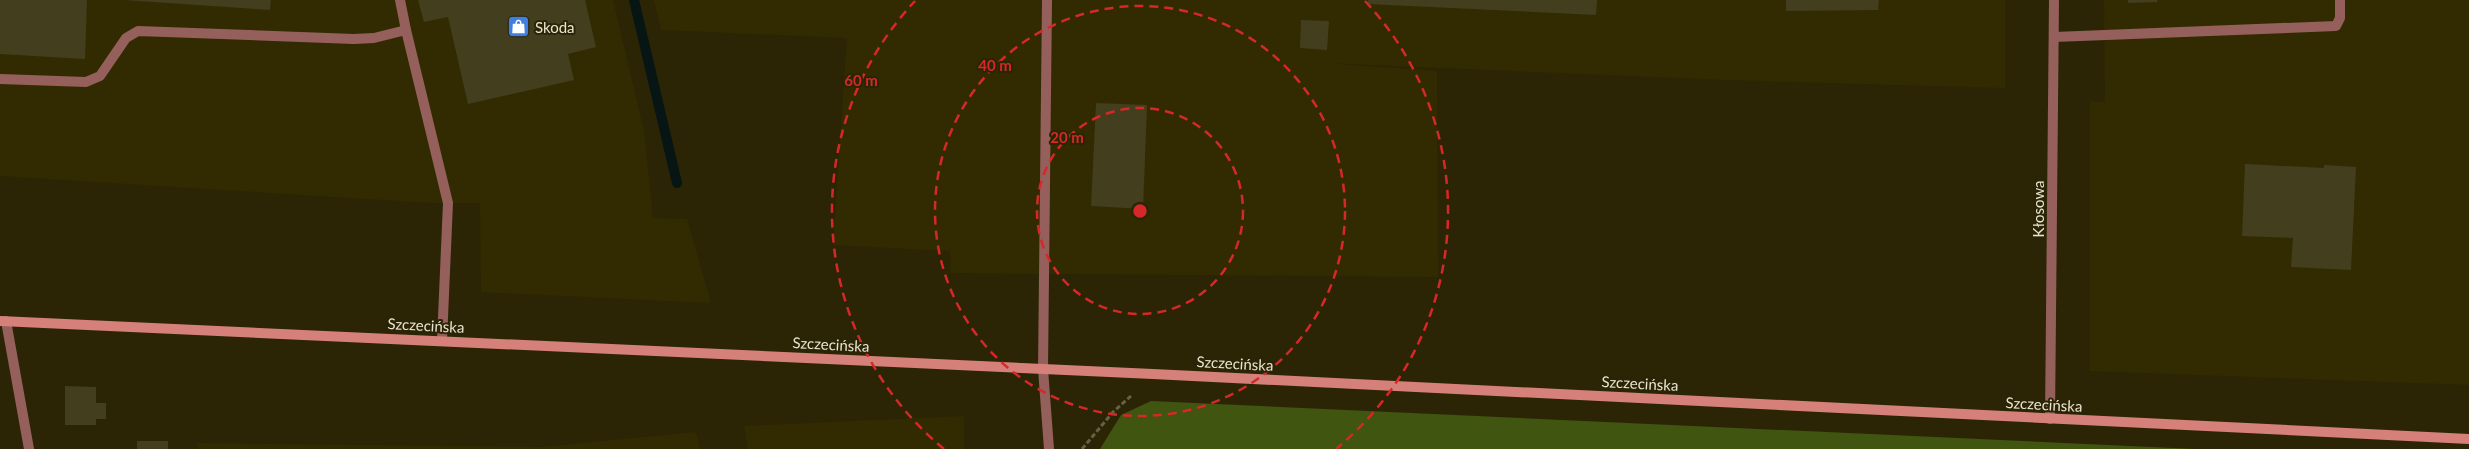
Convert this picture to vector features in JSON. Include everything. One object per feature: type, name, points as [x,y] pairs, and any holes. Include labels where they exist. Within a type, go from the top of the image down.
[{"type":"main road","name":"Szczecińska","points":[[3,321],[1162,374],[2050,419],[2469,438]]},
{"type":"street","points":[[400,0],[448,203],[442,340]]},
{"type":"street","points":[[1047,0],[1043,369],[1048,449]]},
{"type":"street","name":"Kłosowa","points":[[2050,419],[2054,0]]},
{"type":"street","points":[[2054,37],[2336,26],[2340,18],[2340,0]]},
{"type":"street","points":[[0,79],[86,82],[100,76],[126,38],[138,31],[354,39],[374,38],[406,30]]},
{"type":"street","points":[[3,321],[29,449]]},
{"type":"path","points":[[1082,449],[1112,412],[1138,390],[1162,374]]},
{"type":"shaded area","points":[[0,0],[613,0],[644,131],[653,218],[687,219],[711,303],[481,292],[480,203],[432,203],[0,176]]},
{"type":"shaded area","points":[[654,0],[2005,0],[2005,88],[1728,80],[1325,63],[1437,71],[1438,277],[951,273],[950,251],[833,245],[847,38],[661,30]]},
{"type":"shaded area","points":[[2104,0],[2469,0],[2469,385],[2090,371],[2090,101],[2105,102]]},
{"type":"shaded area","points":[[964,416],[964,449],[748,449],[744,426]]},
{"type":"shaded area","points":[[696,432],[700,449],[198,449],[197,443],[542,447]]},
{"type":"green space","points":[[1151,401],[2195,449],[1100,449],[1121,415]]},
{"type":"building","points":[[0,0],[87,0],[85,59],[0,54]]},
{"type":"building","points":[[124,0],[271,0],[270,10]]},
{"type":"building","points":[[418,0],[585,0],[596,47],[568,54],[574,80],[468,104],[448,17],[424,22]]},
{"type":"building","points":[[1368,0],[1597,0],[1596,15],[1368,4]]},
{"type":"building","points":[[1786,0],[1879,0],[1878,10],[1786,11]]},
{"type":"building","points":[[2128,0],[2157,0],[2157,2],[2128,3]]},
{"type":"building","points":[[1301,20],[1329,21],[1327,50],[1300,48]]},
{"type":"building","points":[[1096,103],[1147,105],[1143,209],[1091,206]]},
{"type":"building","points":[[2245,164],[2324,168],[2324,165],[2356,167],[2351,270],[2291,267],[2293,238],[2242,236]]},
{"type":"building","points":[[65,386],[96,387],[96,403],[106,403],[106,419],[96,419],[96,425],[65,425]]},
{"type":"building","points":[[137,441],[168,441],[168,449],[137,449]]},
{"type":"waterway","points":[[634,0],[677,183]]},
{"type":"place","name":"Skoda","points":[[519,27]]}]
